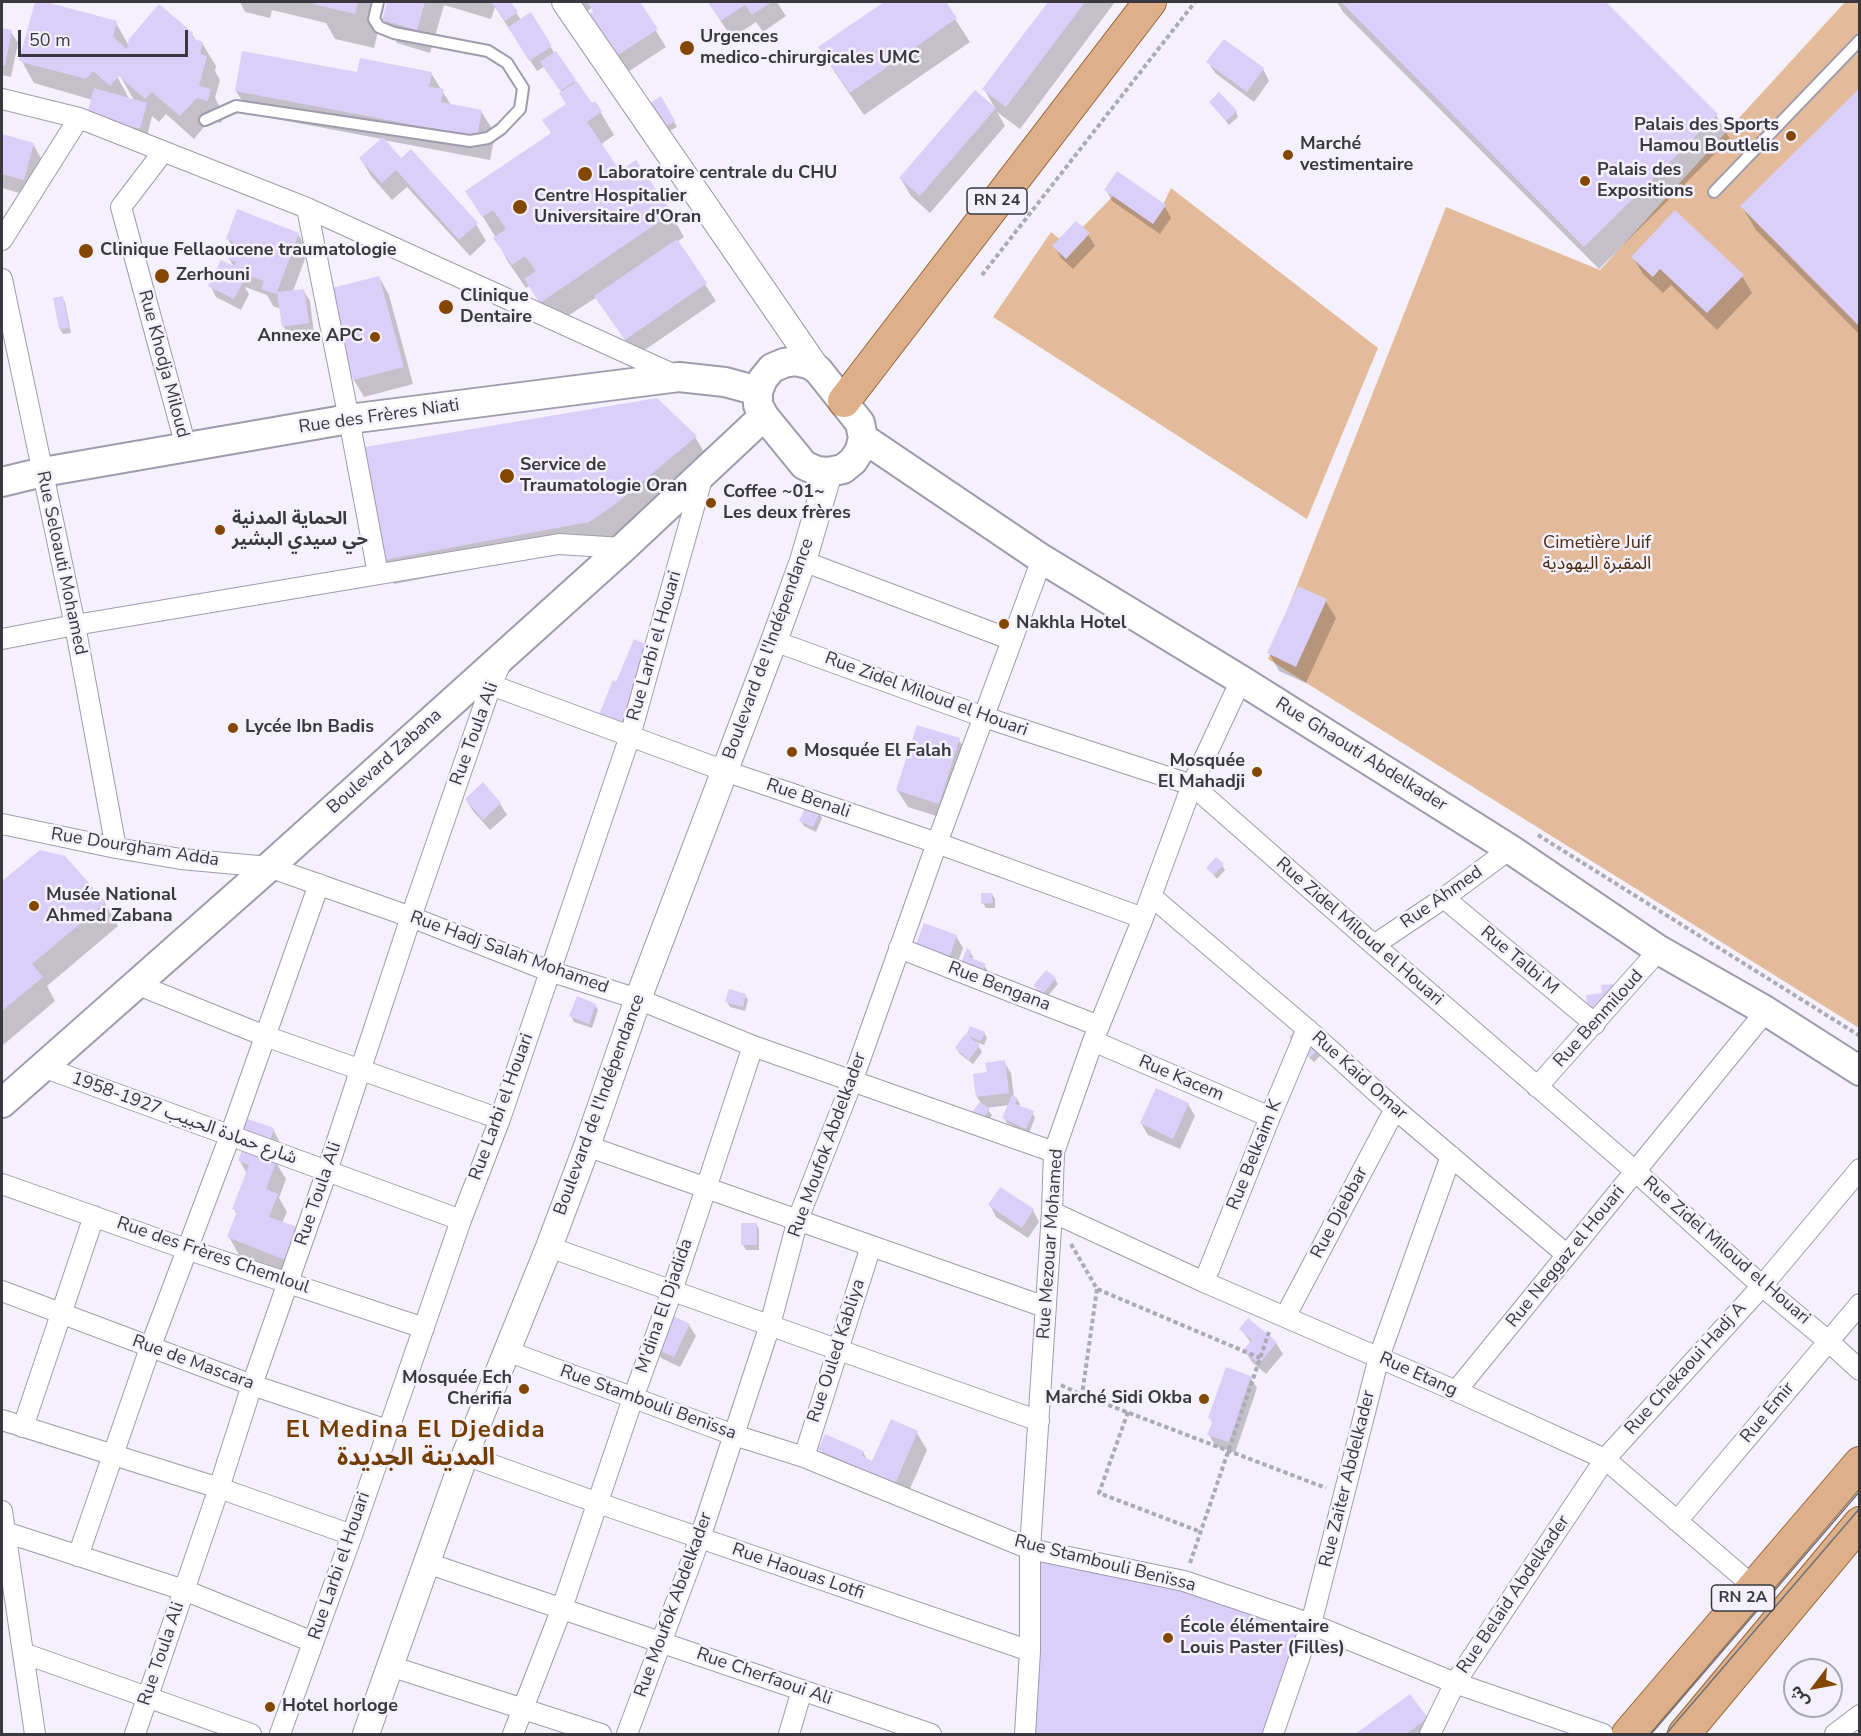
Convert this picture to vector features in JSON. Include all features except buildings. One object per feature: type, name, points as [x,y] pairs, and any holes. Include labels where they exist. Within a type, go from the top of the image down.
[{"type":"main road","name":"RN 24","points":[[844,401],[1150,2]]},
{"type":"main road","points":[[795,361],[809,364],[818,370],[844,401],[860,423],[863,438],[860,450],[854,460],[843,469],[829,472],[817,471],[804,465],[761,404],[763,379],[772,368],[784,363],[795,361]]},
{"type":"main road","name":"Rue des Frères Niati","points":[[2,482],[43,472],[349,419],[680,377],[725,382],[761,404]]},
{"type":"main road","name":"Boulevard Zabana","points":[[2,1103],[268,867],[482,684],[505,655],[703,474],[761,404]]},
{"type":"main road","name":"Rue Ghaouti Abdelkader","points":[[863,438],[1042,559],[1510,849],[1659,950],[1766,1011],[1860,1071]]},
{"type":"main road","name":"RN 2A","points":[[1628,1734],[1860,1463]]},
{"type":"main road","name":"RN 2A","points":[[1684,1734],[1860,1523]]},
{"type":"street","points":[[565,2],[818,370]]},
{"type":"street","points":[[2,99],[79,118],[307,208],[680,377]]},
{"type":"street","points":[[2,240],[79,118]]},
{"type":"street","name":"Rue Khodja Miloud","points":[[163,152],[121,207],[186,447]]},
{"type":"street","points":[[307,208],[378,574]]},
{"type":"street","name":"Rue Seloauti Mohamed","points":[[2,279],[75,625],[116,848]]},
{"type":"street","name":"Boulevard de l'Indépendance","points":[[366,1734],[465,1455],[549,1247],[638,999],[774,641],[803,561],[829,472]]},
{"type":"street","name":"Rue Larbi el Houari","points":[[280,1734],[352,1535],[461,1220],[500,1119],[630,736],[703,474]]},
{"type":"street","points":[[2,639],[558,544],[623,548]]},
{"type":"street","name":"Rue Moufok Abdelkader","points":[[627,1734],[700,1538],[770,1325],[798,1219],[852,1082],[1042,559]]},
{"type":"street","points":[[803,561],[1012,640]]},
{"type":"street","name":"Rue Zidel Miloud el Houari","points":[[774,641],[984,717],[1192,785],[1860,1370]]},
{"type":"street","name":"Rue Mezouar Mohamed","points":[[1025,1734],[1030,1549],[1054,1152],[1096,1034],[1143,918],[1192,785],[1241,681]]},
{"type":"street","name":"Rue Benali","points":[[482,684],[725,771],[937,843],[1143,918]]},
{"type":"street","name":"Rue Toula Ali","points":[[135,1734],[361,1069],[411,917],[482,684]]},
{"type":"street","name":"Rue Dourgham Adda","points":[[2,824],[181,859],[268,867]]},
{"type":"street","name":"Rue Ahmed","points":[[1374,945],[1444,898],[1510,849]]},
{"type":"street","name":"Rue Hadj Salah Mohamed","points":[[268,867],[411,917],[549,971],[638,999],[753,1046],[852,1082],[1054,1152]]},
{"type":"street","points":[[78,1556],[150,1348],[230,1136],[319,884]]},
{"type":"street","name":"Rue Kaid Omar","points":[[1151,896],[1307,1029],[1395,1109],[1567,1255]]},
{"type":"street","name":"Rue Talbi M","points":[[1444,898],[1594,1024]]},
{"type":"street","name":"Rue Bengana","points":[[899,948],[1096,1034]]},
{"type":"street","name":"Rue Benmiloud","points":[[1537,1087],[1659,950]]},
{"type":"street","points":[[136,984],[265,1036],[500,1119]]},
{"type":"street","name":"Rue Neggaz el Houari","points":[[1456,1391],[1766,1011]]},
{"type":"street","name":"Rue Belkaim K","points":[[1204,1282],[1307,1029]]},
{"type":"street","name":"Rue Kacem","points":[[1096,1034],[1270,1117]]},
{"type":"street","name":"M'dina El Djadida","points":[[513,1734],[562,1608],[672,1291],[753,1046]]},
{"type":"street","name":"شارع حمادة الحبيب 1927-1958","points":[[42,1066],[461,1220]]},
{"type":"street","name":"Rue Djebbar","points":[[1280,1315],[1395,1109]]},
{"type":"street","points":[[587,1146],[1045,1307]]},
{"type":"street","name":"Rue Zaiter Abdelkader","points":[[1273,1734],[1311,1624],[1378,1357],[1451,1156]]},
{"type":"street","name":"Rue Chekaoui Hadj A","points":[[1605,1459],[1762,1286],[1860,1169]]},
{"type":"street","name":"Rue des Frères Chemloul","points":[[2,1184],[186,1249],[424,1328]]},
{"type":"street","name":"Rue Etang","points":[[1052,1212],[1204,1282],[1456,1391],[1605,1459],[1753,1586]]},
{"type":"street","points":[[23,1427],[94,1216]]},
{"type":"street","name":"Rue Ouled Kabliya","points":[[804,1457],[871,1245]]},
{"type":"street","points":[[549,1247],[1039,1421]]},
{"type":"street","name":"Rue de Mascara","points":[[2,1291],[252,1385],[387,1430]]},
{"type":"street","name":"Rue Emir","points":[[1677,1521],[1860,1304]]},
{"type":"street","name":"Rue Stambouli Benïssa","points":[[507,1351],[734,1435],[804,1457],[1030,1549],[1184,1581],[1311,1624],[1455,1683],[1604,1734]]},
{"type":"street","points":[[2,1420],[219,1488],[352,1535]]},
{"type":"street","name":"Rue Haouas Lotfi","points":[[465,1455],[1029,1652]]},
{"type":"street","name":"Rue Belaid Abdelkader","points":[[1430,1734],[1455,1683],[1605,1459]]},
{"type":"street","points":[[2,1511],[35,1734]]},
{"type":"street","points":[[5,1532],[184,1590],[314,1642]]},
{"type":"street","name":"Rue Cherfaoui Ali","points":[[427,1563],[931,1734]]},
{"type":"street","points":[[22,1653],[251,1734]]},
{"type":"street","points":[[390,1666],[601,1734]]},
{"type":"street","points":[[789,1734],[802,1690]]},
{"type":"street","points":[[1835,1734],[1860,1715]]},
{"type":"lane","points":[[205,120],[236,106],[470,141],[488,138],[501,129],[520,109],[523,88],[507,63],[488,51],[394,33],[379,27],[374,19],[378,2]]},
{"type":"lane","points":[[1714,192],[1860,40]]},
{"type":"path","points":[[982,275],[1195,2]]},
{"type":"path","points":[[1537,834],[1860,1036]]},
{"type":"path","points":[[1052,1212],[1097,1289],[1260,1358]]},
{"type":"path","points":[[1097,1289],[1082,1395],[1344,1495]]},
{"type":"path","points":[[1184,1581],[1260,1358],[1280,1315]]},
{"type":"path","points":[[1128,1412],[1099,1493],[1201,1532]]},
{"type":"green space","name":"Cimetière Juif المقبرة اليهودية","points":[[1845,2],[1859,2],[1859,1028],[1268,659],[1446,207],[1600,270]]},
{"type":"green space","points":[[1125,184],[1160,211],[1171,188],[1378,348],[1307,519],[993,317],[1051,232],[1066,244]]},
{"type":"tram line","points":[[1651,1734],[1860,1491]]},
{"type":"tram line","points":[[1666,1734],[1860,1508]]},
{"type":"place","name":"Urgences medico-chirurgicales UMC","points":[[687,48]]},
{"type":"place","name":"Palais des Sports Hamou Boutlelis","points":[[1791,136]]},
{"type":"place","name":"Marché vestimentaire","points":[[1288,155]]},
{"type":"place","name":"Laboratoire centrale du CHU","points":[[585,174]]},
{"type":"place","name":"Palais des Expositions","points":[[1585,181]]},
{"type":"place","name":"Centre Hospitalier Universitaire d'Oran","points":[[520,207]]},
{"type":"place","name":"Clinique Fellaoucene traumatologie","points":[[86,251]]},
{"type":"place","name":"Zerhouni","points":[[162,276]]},
{"type":"place","name":"Clinique Dentaire","points":[[446,307]]},
{"type":"place","name":"Annexe APC","points":[[375,337]]},
{"type":"place","name":"Service de Traumatologie Oran","points":[[507,476]]},
{"type":"place","name":"Coffee ~01~ Les deux frères","points":[[711,503]]},
{"type":"place","name":"الحماية المدنية حي سيدي البشير","points":[[220,530]]},
{"type":"place","name":"Nakhla Hotel","points":[[1004,624]]},
{"type":"place","name":"Lycée Ibn Badis","points":[[233,728]]},
{"type":"place","name":"Mosquée El Falah","points":[[792,752]]},
{"type":"place","name":"Mosquée El Mahadji","points":[[1257,772]]},
{"type":"place","name":"Musée National Ahmed Zabana","points":[[34,906]]},
{"type":"place","name":"Mosquée Ech Cherifia","points":[[524,1389]]},
{"type":"place","name":"Marché Sidi Okba","points":[[1204,1399]]},
{"type":"place","name":"École élémentaire Louis Paster (Filles)","points":[[1168,1638]]},
{"type":"place","name":"Hotel horloge","points":[[270,1707]]},
{"type":"district","name":"El Medina El Djedida المدينة الجديدة","points":[[416,1445]]}]
